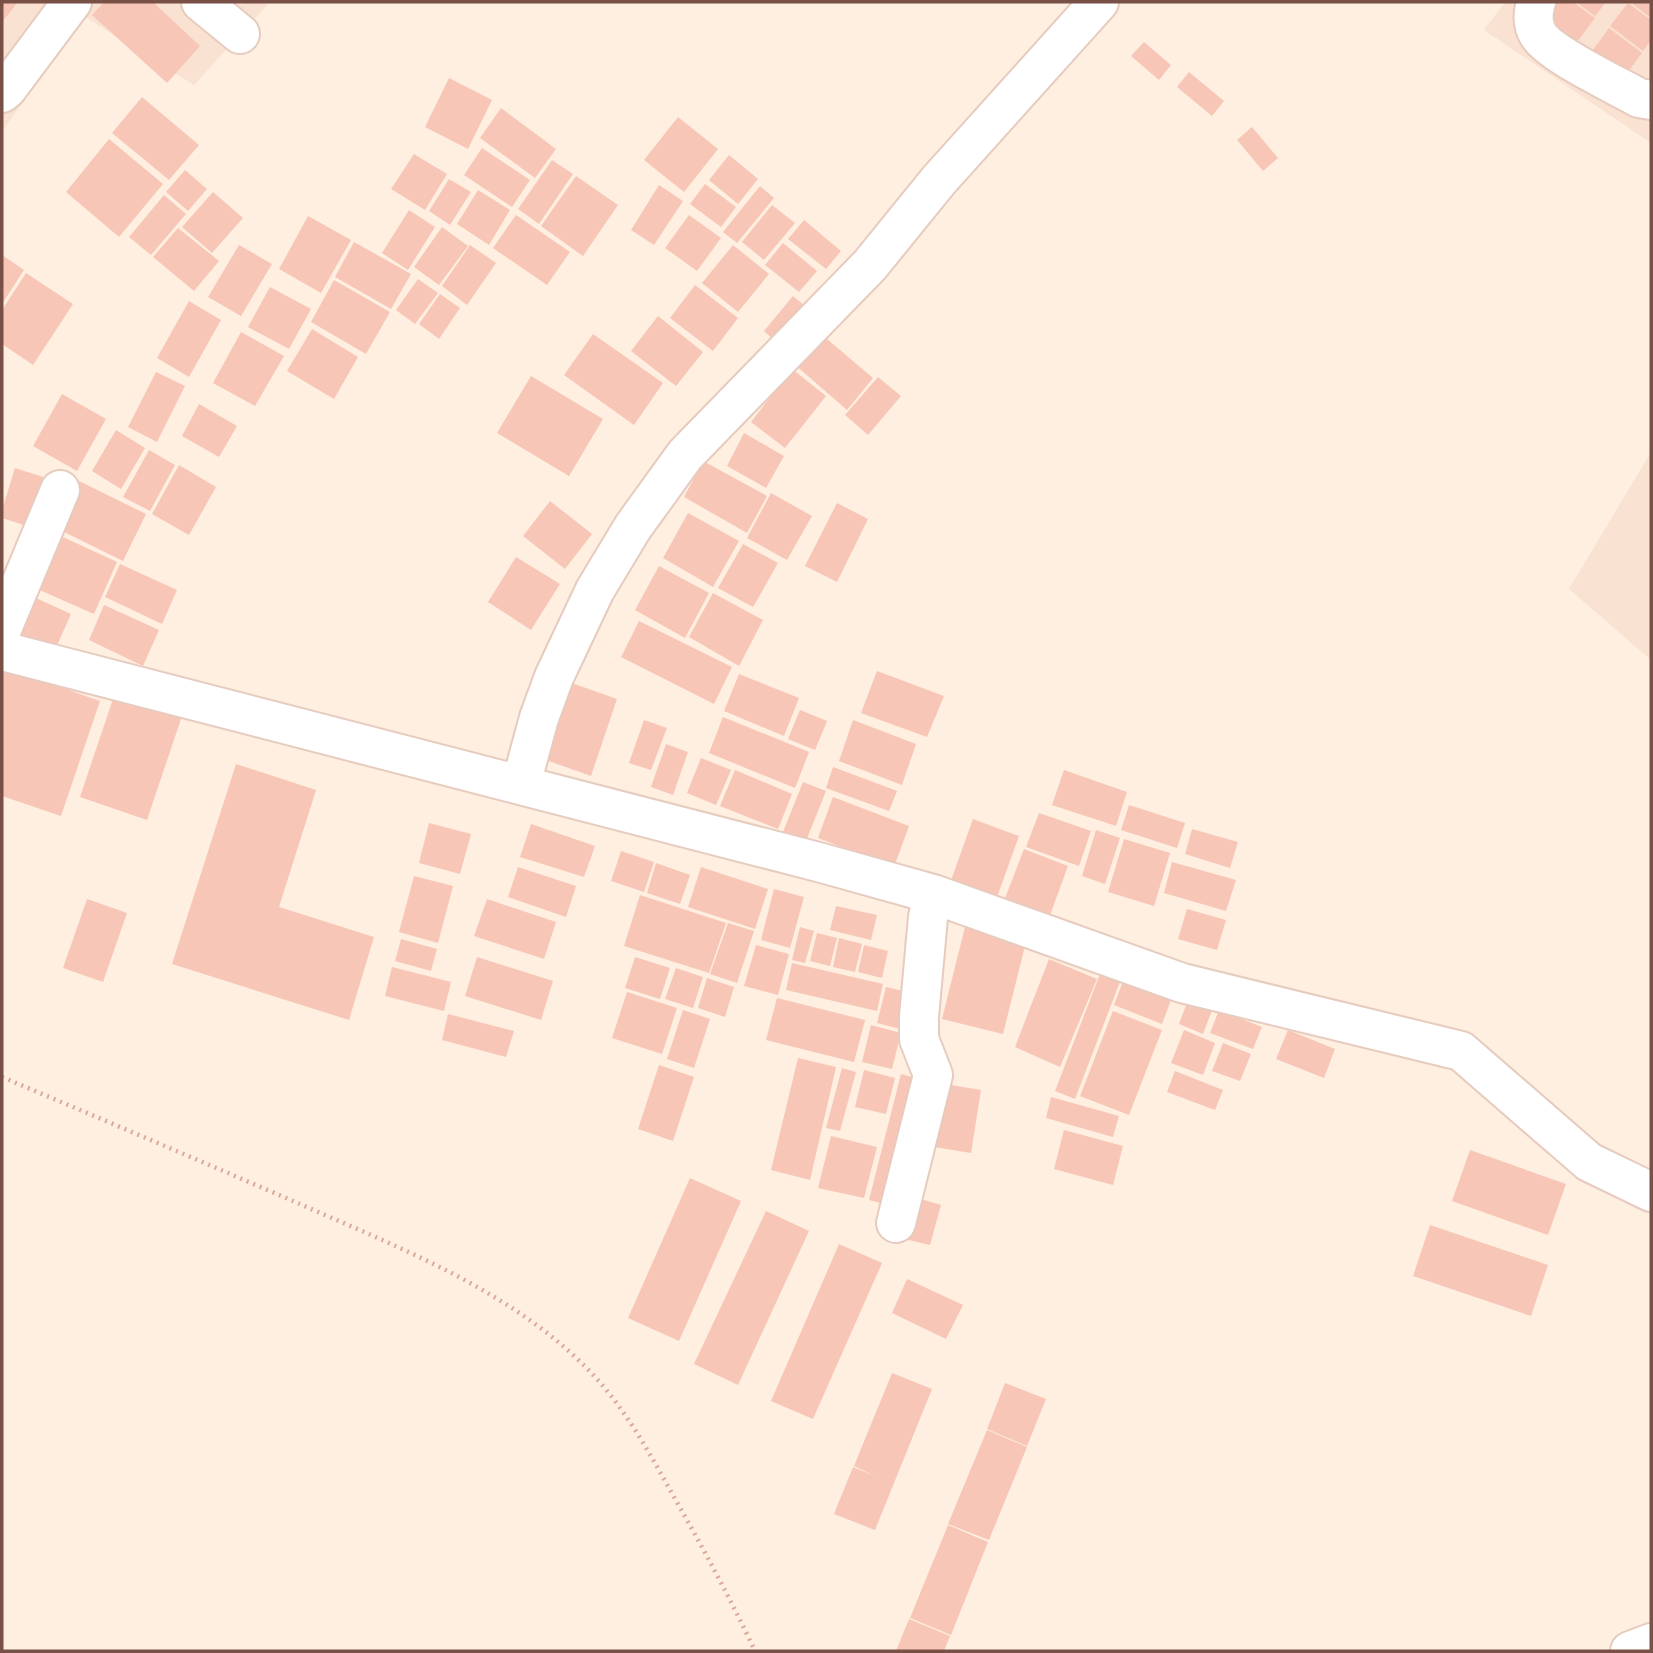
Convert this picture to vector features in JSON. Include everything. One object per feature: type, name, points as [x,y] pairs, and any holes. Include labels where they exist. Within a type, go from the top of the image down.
[{"type":"street","points":[[2,93],[72,2]]},
{"type":"street","points":[[201,2],[240,34]]},
{"type":"street","points":[[521,785],[539,718],[554,677],[594,590],[633,527],[685,455],[870,265],[939,180],[1099,2]]},
{"type":"street","points":[[1536,2],[1533,21],[1536,32],[1550,47],[1639,98],[1651,100]]},
{"type":"street","points":[[2,629],[61,490]]},
{"type":"street","points":[[2,651],[809,859],[933,894],[1182,983],[1461,1051],[1589,1162],[1651,1192]]},
{"type":"street","points":[[896,1223],[933,1075],[919,1039],[919,1017],[928,917],[933,894]]},
{"type":"street","points":[[1630,1651],[1651,1643]]},
{"type":"path","points":[[2,1077],[410,1252],[502,1303],[550,1334],[596,1378],[635,1430],[724,1587],[755,1651]]},
{"type":"shaded area","points":[[2,2],[270,2],[194,85],[82,15],[2,132]]},
{"type":"shaded area","points":[[1505,2],[1651,2],[1651,143],[1484,30]]},
{"type":"shaded area","points":[[1651,452],[1651,660],[1569,589]]},
{"type":"building","points":[[2,2],[18,2],[2,22]]},
{"type":"building","points":[[104,2],[153,2],[200,46],[167,83],[92,15]]},
{"type":"building","points":[[1555,2],[1573,2],[1595,18],[1577,42],[1544,17]]},
{"type":"building","points":[[1576,2],[1606,2],[1595,16]]},
{"type":"building","points":[[1630,2],[1651,2],[1651,18]]},
{"type":"building","points":[[1628,3],[1651,20],[1651,40],[1643,51],[1610,26]]},
{"type":"building","points":[[1609,28],[1642,53],[1625,76],[1592,51]]},
{"type":"building","points":[[1144,42],[1171,65],[1159,80],[1131,56]]},
{"type":"building","points":[[1189,72],[1224,101],[1212,116],[1177,87]]},
{"type":"building","points":[[449,78],[492,100],[468,149],[425,127]]},
{"type":"building","points":[[142,97],[199,145],[169,180],[112,133]]},
{"type":"building","points":[[501,108],[556,149],[535,178],[480,138]]},
{"type":"building","points":[[678,117],[718,149],[684,192],[644,160]]},
{"type":"building","points":[[1252,127],[1278,158],[1263,171],[1237,140]]},
{"type":"building","points":[[109,139],[163,184],[119,237],[66,192]]},
{"type":"building","points":[[482,148],[530,180],[512,207],[464,175]]},
{"type":"building","points":[[414,154],[447,174],[425,210],[391,189]]},
{"type":"building","points":[[729,155],[758,179],[738,204],[709,180]]},
{"type":"building","points":[[552,160],[573,174],[539,224],[518,209]]},
{"type":"building","points":[[185,170],[207,189],[188,211],[166,192]]},
{"type":"building","points":[[576,176],[618,205],[583,256],[541,226]]},
{"type":"building","points":[[449,179],[471,192],[450,225],[429,211]]},
{"type":"building","points":[[705,184],[736,207],[721,227],[690,204]]},
{"type":"building","points":[[659,185],[683,201],[654,245],[631,230]]},
{"type":"building","points":[[760,186],[774,198],[737,243],[723,232]]},
{"type":"building","points":[[478,190],[510,210],[489,245],[457,224]]},
{"type":"building","points":[[213,192],[243,218],[212,253],[182,227]]},
{"type":"building","points":[[164,195],[186,214],[151,255],[129,237]]},
{"type":"building","points":[[772,205],[795,223],[764,260],[742,242]]},
{"type":"building","points":[[409,210],[435,227],[408,270],[382,253]]},
{"type":"building","points":[[516,215],[570,252],[547,285],[493,248]]},
{"type":"building","points":[[689,215],[721,238],[697,271],[665,248]]},
{"type":"building","points":[[308,216],[351,240],[321,293],[279,269]]},
{"type":"building","points":[[804,220],[841,251],[826,269],[788,239]]},
{"type":"building","points":[[442,227],[468,246],[439,285],[414,267]]},
{"type":"building","points":[[178,228],[219,261],[194,291],[153,257]]},
{"type":"building","points":[[354,242],[411,274],[391,309],[335,277]]},
{"type":"building","points":[[783,243],[817,271],[799,292],[765,265]]},
{"type":"building","points":[[239,245],[272,264],[241,316],[208,297]]},
{"type":"building","points":[[470,245],[496,263],[467,305],[442,286]]},
{"type":"building","points":[[733,245],[769,274],[738,312],[702,283]]},
{"type":"building","points":[[2,255],[24,270],[2,304]]},
{"type":"building","points":[[26,273],[73,304],[33,365],[2,344],[2,310]]},
{"type":"building","points":[[418,279],[438,293],[415,324],[396,310]]},
{"type":"building","points":[[334,280],[390,312],[366,354],[311,322]]},
{"type":"building","points":[[695,285],[738,318],[713,351],[670,318]]},
{"type":"building","points":[[270,287],[311,309],[289,349],[248,327]]},
{"type":"building","points":[[440,294],[460,308],[439,339],[419,324]]},
{"type":"building","points":[[793,296],[812,312],[783,348],[764,331]]},
{"type":"building","points":[[189,301],[221,320],[189,377],[157,358]]},
{"type":"building","points":[[658,316],[703,352],[676,386],[631,351]]},
{"type":"building","points":[[312,329],[358,357],[334,399],[287,371]]},
{"type":"building","points":[[241,332],[284,356],[255,406],[213,383]]},
{"type":"building","points":[[820,333],[873,378],[847,410],[794,364]]},
{"type":"building","points":[[593,334],[663,383],[634,425],[564,375]]},
{"type":"building","points":[[792,369],[826,396],[785,448],[751,422]]},
{"type":"building","points":[[156,372],[185,386],[157,442],[128,427]]},
{"type":"building","points":[[531,376],[603,419],[569,476],[497,433]]},
{"type":"building","points":[[878,377],[901,396],[868,435],[845,415]]},
{"type":"building","points":[[62,394],[106,419],[77,471],[33,446]]},
{"type":"building","points":[[199,404],[237,426],[219,457],[182,436]]},
{"type":"building","points":[[116,430],[145,448],[121,489],[92,471]]},
{"type":"building","points":[[744,433],[784,456],[766,488],[727,466]]},
{"type":"building","points":[[149,450],[175,465],[150,511],[123,497]]},
{"type":"building","points":[[703,461],[767,496],[747,533],[684,497]]},
{"type":"building","points":[[179,465],[216,487],[189,535],[152,514]]},
{"type":"building","points":[[15,468],[43,477],[27,526],[2,518]]},
{"type":"building","points":[[79,481],[146,514],[123,561],[56,528]]},
{"type":"building","points":[[771,493],[812,516],[787,560],[747,538]]},
{"type":"building","points":[[550,501],[592,534],[565,569],[523,536]]},
{"type":"building","points":[[837,503],[868,519],[837,582],[805,566]]},
{"type":"building","points":[[688,513],[739,541],[713,587],[663,558]]},
{"type":"building","points":[[50,531],[117,562],[94,614],[26,584]]},
{"type":"building","points":[[743,544],[778,563],[753,607],[718,588]]},
{"type":"building","points":[[516,557],[560,584],[531,630],[488,602]]},
{"type":"building","points":[[120,564],[177,590],[162,624],[105,597]]},
{"type":"building","points":[[659,566],[709,593],[685,638],[635,610]]},
{"type":"building","points":[[25,593],[71,614],[55,650],[8,629]]},
{"type":"building","points":[[713,593],[763,620],[739,666],[689,637]]},
{"type":"building","points":[[104,605],[159,630],[143,666],[89,640]]},
{"type":"building","points":[[639,621],[732,667],[714,704],[621,657]]},
{"type":"building","points":[[2,667],[100,701],[61,816],[2,796]]},
{"type":"building","points":[[877,671],[944,696],[927,737],[861,713]]},
{"type":"building","points":[[739,674],[799,698],[784,736],[724,711]]},
{"type":"building","points":[[569,682],[617,699],[591,776],[543,759]]},
{"type":"building","points":[[116,690],[183,713],[147,820],[80,797]]},
{"type":"building","points":[[800,710],[827,721],[815,750],[788,739]]},
{"type":"building","points":[[723,717],[809,752],[795,788],[709,753]]},
{"type":"building","points":[[644,720],[667,728],[651,770],[629,763]]},
{"type":"building","points":[[853,720],[916,744],[902,785],[839,761]]},
{"type":"building","points":[[666,744],[688,752],[673,795],[651,787]]},
{"type":"building","points":[[701,758],[731,770],[716,805],[687,793]]},
{"type":"building","points":[[236,764],[316,790],[279,907],[374,937],[349,1020],[172,964]]},
{"type":"building","points":[[833,767],[897,791],[889,811],[826,788]]},
{"type":"building","points":[[735,770],[792,794],[778,829],[720,806]]},
{"type":"building","points":[[1064,770],[1127,792],[1116,826],[1052,805]]},
{"type":"building","points":[[803,782],[826,791],[806,841],[783,832]]},
{"type":"building","points":[[833,797],[909,826],[894,867],[818,838]]},
{"type":"building","points":[[1129,805],[1185,823],[1177,848],[1121,830]]},
{"type":"building","points":[[1039,813],[1091,831],[1079,866],[1026,847]]},
{"type":"building","points":[[973,819],[1019,836],[996,900],[950,883]]},
{"type":"building","points":[[429,823],[471,834],[460,874],[419,863]]},
{"type":"building","points":[[531,824],[595,846],[584,877],[520,857]]},
{"type":"building","points":[[1192,829],[1238,842],[1230,868],[1185,854]]},
{"type":"building","points":[[1096,830],[1120,838],[1105,884],[1082,876]]},
{"type":"building","points":[[1124,839],[1170,853],[1154,906],[1108,892]]},
{"type":"building","points":[[1024,849],[1068,866],[1049,918],[1004,901]]},
{"type":"building","points":[[621,851],[654,862],[644,892],[611,881]]},
{"type":"building","points":[[1172,862],[1236,880],[1226,911],[1164,893]]},
{"type":"building","points":[[656,863],[690,875],[680,904],[647,893]]},
{"type":"building","points":[[518,867],[576,886],[566,917],[508,897]]},
{"type":"building","points":[[701,867],[768,889],[755,929],[688,907]]},
{"type":"building","points":[[414,876],[453,886],[438,943],[399,932]]},
{"type":"building","points":[[774,889],[804,897],[790,948],[761,940]]},
{"type":"building","points":[[640,895],[726,923],[709,973],[624,946]]},
{"type":"building","points":[[87,899],[127,913],[103,982],[63,968]]},
{"type":"building","points":[[487,899],[556,922],[544,959],[474,936]]},
{"type":"building","points":[[836,906],[877,915],[871,940],[830,930]]},
{"type":"building","points":[[1187,909],[1226,920],[1217,950],[1178,939]]},
{"type":"building","points":[[968,915],[1029,930],[1003,1034],[942,1019]]},
{"type":"building","points":[[728,923],[754,931],[737,983],[710,974]]},
{"type":"building","points":[[800,927],[814,931],[805,963],[792,960]]},
{"type":"building","points":[[817,933],[837,938],[830,966],[810,961]]},
{"type":"building","points":[[839,938],[862,944],[855,972],[833,967]]},
{"type":"building","points":[[401,939],[437,949],[431,971],[395,961]]},
{"type":"building","points":[[756,945],[789,954],[778,995],[744,986]]},
{"type":"building","points":[[864,945],[888,951],[882,978],[858,972]]},
{"type":"building","points":[[477,957],[553,981],[541,1020],[465,996]]},
{"type":"building","points":[[635,957],[670,968],[660,999],[625,988]]},
{"type":"building","points":[[1049,959],[1097,979],[1060,1067],[1015,1047]]},
{"type":"building","points":[[792,963],[883,984],[877,1011],[786,990]]},
{"type":"building","points":[[1103,966],[1123,974],[1075,1099],[1055,1091]]},
{"type":"building","points":[[392,967],[451,982],[444,1011],[385,996]]},
{"type":"building","points":[[676,968],[703,977],[693,1008],[665,999]]},
{"type":"building","points":[[1126,973],[1174,992],[1162,1024],[1114,1005]]},
{"type":"building","points":[[707,978],[734,987],[725,1017],[698,1008]]},
{"type":"building","points":[[886,987],[917,994],[908,1031],[877,1023]]},
{"type":"building","points":[[627,992],[677,1008],[662,1054],[612,1038]]},
{"type":"building","points":[[1190,995],[1214,1005],[1203,1034],[1179,1024]]},
{"type":"building","points":[[777,998],[865,1020],[854,1062],[766,1040]]},
{"type":"building","points":[[683,1010],[710,1019],[694,1068],[667,1059]]},
{"type":"building","points":[[1219,1010],[1262,1027],[1253,1049],[1210,1033]]},
{"type":"building","points":[[1113,1011],[1162,1030],[1129,1115],[1080,1096]]},
{"type":"building","points":[[448,1014],[514,1031],[506,1057],[442,1040]]},
{"type":"building","points":[[871,1025],[901,1033],[892,1069],[862,1062]]},
{"type":"building","points":[[1184,1030],[1215,1043],[1203,1075],[1171,1063]]},
{"type":"building","points":[[1288,1030],[1335,1049],[1324,1078],[1276,1059]]},
{"type":"building","points":[[1223,1043],[1251,1054],[1240,1081],[1212,1071]]},
{"type":"building","points":[[798,1058],[836,1067],[810,1180],[771,1170]]},
{"type":"building","points":[[659,1065],[694,1077],[673,1141],[638,1129]]},
{"type":"building","points":[[842,1068],[856,1072],[840,1131],[826,1128]]},
{"type":"building","points":[[864,1070],[895,1078],[886,1114],[855,1107]]},
{"type":"building","points":[[1175,1071],[1223,1090],[1215,1110],[1167,1092]]},
{"type":"building","points":[[901,1074],[926,1081],[895,1207],[869,1200]]},
{"type":"building","points":[[939,1083],[981,1090],[971,1153],[928,1146]]},
{"type":"building","points":[[1051,1097],[1119,1116],[1113,1137],[1046,1118]]},
{"type":"building","points":[[1064,1130],[1123,1146],[1113,1185],[1054,1169]]},
{"type":"building","points":[[831,1136],[877,1147],[864,1198],[818,1188]]},
{"type":"building","points":[[1470,1150],[1566,1184],[1548,1235],[1452,1201]]},
{"type":"building","points":[[690,1178],[741,1201],[679,1341],[628,1318]]},
{"type":"building","points":[[911,1196],[941,1205],[930,1245],[900,1238]]},
{"type":"building","points":[[766,1211],[809,1231],[738,1385],[694,1364]]},
{"type":"building","points":[[1430,1225],[1548,1265],[1531,1316],[1413,1276]]},
{"type":"building","points":[[839,1244],[882,1263],[813,1419],[771,1401]]},
{"type":"building","points":[[907,1279],[963,1305],[946,1339],[892,1313]]},
{"type":"building","points":[[892,1373],[932,1389],[875,1530],[834,1514],[853,1467],[875,1476],[854,1466]]},
{"type":"building","points":[[1005,1383],[1046,1399],[1027,1446],[987,1429]]},
{"type":"building","points":[[987,1430],[1027,1447],[989,1540],[948,1524]]},
{"type":"building","points":[[948,1525],[988,1542],[951,1635],[910,1618]]},
{"type":"building","points":[[909,1619],[950,1636],[944,1651],[896,1651]]}]
